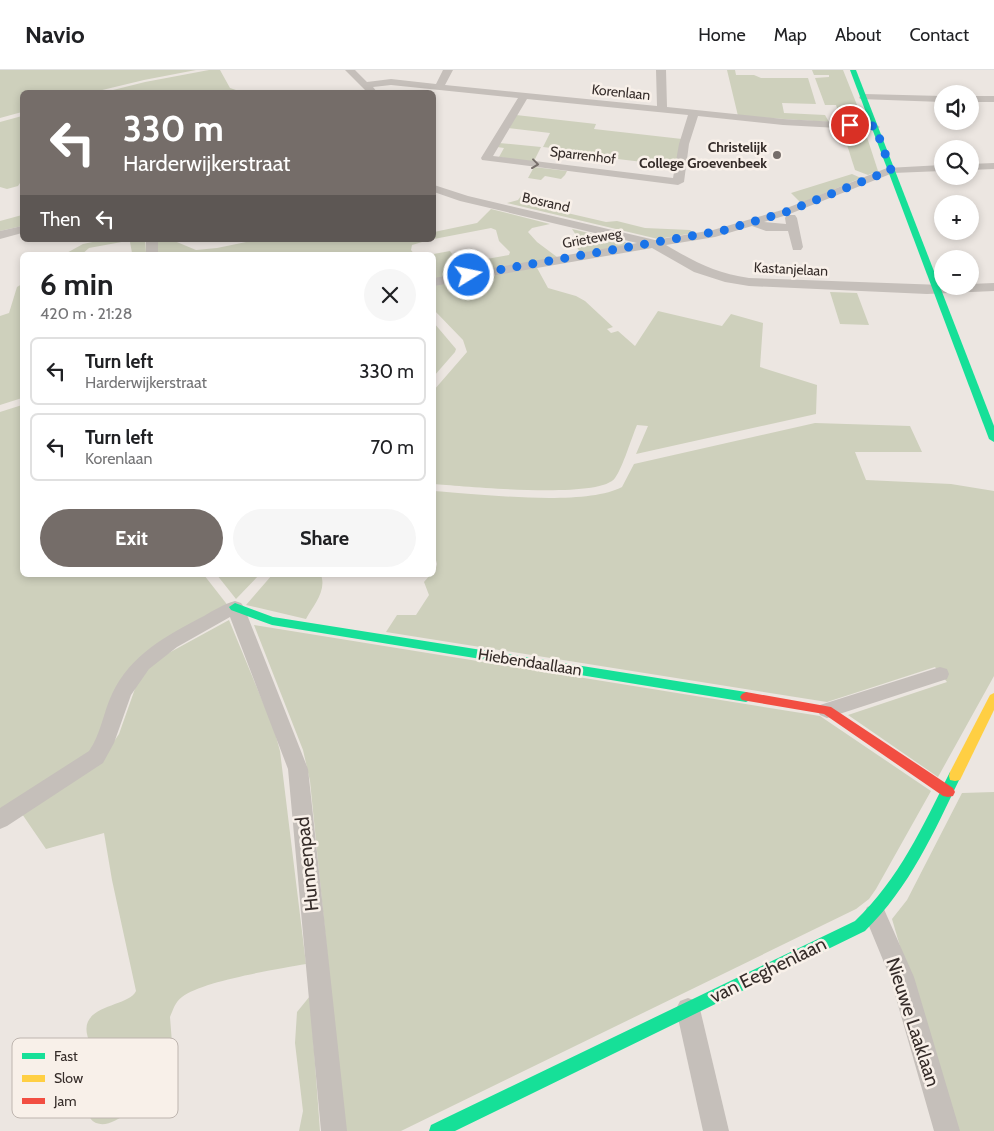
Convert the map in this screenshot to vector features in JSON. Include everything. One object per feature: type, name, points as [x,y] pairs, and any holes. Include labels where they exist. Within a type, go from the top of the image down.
[{"type":"street","points":[[350,70],[368,89]]},
{"type":"street","points":[[439,87],[448,70]]},
{"type":"street","points":[[661,70],[662,110]]},
{"type":"street","points":[[853,70],[934,282]]},
{"type":"street","name":"Korenlaan","points":[[368,89],[391,82],[783,122],[875,126]]},
{"type":"street","name":"Sparrenhof","points":[[524,96],[486,158],[678,182],[684,144],[694,113]]},
{"type":"street","points":[[864,97],[934,99]]},
{"type":"street","points":[[979,99],[994,100]]},
{"type":"street","points":[[979,167],[994,166]]},
{"type":"street","name":"Grieteweg","points":[[436,282],[715,233],[786,212],[891,170],[934,168]]},
{"type":"street","name":"Bosrand","points":[[436,189],[464,199],[653,243]]},
{"type":"street","points":[[786,212],[790,216],[797,247]]},
{"type":"street","name":"Grieteweg","points":[[754,222],[766,227],[793,228]]},
{"type":"street","points":[[0,235],[20,230]]},
{"type":"street","name":"Kastanjelaan","points":[[653,243],[698,269],[730,279],[749,282],[934,290]]},
{"type":"street","name":"Kastanjelaan","points":[[979,288],[994,287]]},
{"type":"street","points":[[939,295],[990,420],[994,439]]},
{"type":"street","points":[[0,820],[14,809],[68,777],[96,756],[111,726],[122,693],[136,670],[156,653],[235,607]]},
{"type":"street","name":"Hiebendaallaan","points":[[235,607],[272,621],[826,710],[948,792]]},
{"type":"street","name":"Hunnenpad","points":[[235,607],[298,769],[334,1131]]},
{"type":"street","name":"Hiebendaallaan","points":[[826,710],[940,674]]},
{"type":"street","name":"van Eeghenlaan","points":[[436,1131],[860,926],[875,914],[893,892],[948,792],[994,698]]},
{"type":"street","name":"Nieuwe Laaklaan","points":[[875,914],[902,977],[947,1131]]},
{"type":"street","points":[[688,1010],[716,1131]]},
{"type":"green space","points":[[0,70],[196,70],[102,90],[20,90],[20,113],[0,118]]},
{"type":"green space","points":[[209,70],[220,70],[230,88],[236,90],[113,90]]},
{"type":"green space","points":[[727,70],[735,70],[736,75],[754,75],[761,78],[808,78],[816,104],[782,103],[784,113],[825,115],[829,122],[738,116]]},
{"type":"green space","points":[[812,70],[843,70],[865,125],[839,124],[836,116],[839,115],[836,105],[825,105],[815,78],[829,77],[829,75],[814,75]]},
{"type":"green space","points":[[516,115],[596,124],[594,129],[682,139],[677,166],[609,158],[610,155],[543,147],[550,133],[508,128]]},
{"type":"green space","points":[[20,117],[20,183],[18,186],[7,189],[0,187],[0,122]]},
{"type":"green space","points":[[842,129],[865,131],[878,171],[868,175],[855,170]]},
{"type":"green space","points":[[499,143],[541,147],[533,163],[499,157],[504,148],[497,147]]},
{"type":"green space","points":[[534,167],[567,171],[561,179],[545,176],[541,180],[528,178]]},
{"type":"green space","points":[[852,174],[861,178],[801,203],[791,193]]},
{"type":"green space","points":[[524,192],[537,206],[606,222],[617,221],[645,228],[690,230],[694,233],[658,239],[507,203],[518,200]]},
{"type":"green space","points":[[491,209],[550,224],[532,228],[528,232],[537,242],[557,257],[534,263],[436,280],[436,254],[450,251],[457,261],[464,263],[509,255],[510,252],[499,241],[496,230],[491,228],[436,239],[436,232],[477,223]]},
{"type":"green space","points":[[20,216],[20,226],[0,231],[0,221]]},
{"type":"green space","points":[[572,229],[626,242],[624,246],[581,253],[575,245],[576,235]]},
{"type":"green space","points":[[92,242],[122,242],[89,248],[84,252],[68,252],[83,244]]},
{"type":"green space","points":[[130,242],[145,242],[146,252],[132,252]]},
{"type":"green space","points":[[152,242],[177,242],[196,250],[246,242],[422,242],[412,245],[413,252],[152,252]]},
{"type":"green space","points":[[536,266],[548,288],[576,296],[585,301],[613,327],[607,329],[611,333],[618,331],[635,346],[658,311],[722,326],[731,314],[763,323],[760,367],[817,385],[816,414],[636,454],[648,426],[637,425],[618,473],[615,478],[604,485],[559,490],[530,490],[436,484],[436,388],[467,352],[463,340],[436,312],[436,282]]},
{"type":"green space","points":[[20,285],[20,399],[0,405],[0,316],[9,313],[17,287]]},
{"type":"green space","points":[[830,292],[857,293],[869,325],[840,324]]},
{"type":"green space","points":[[436,325],[456,349],[436,374]]},
{"type":"green space","points":[[20,406],[20,577],[206,577],[229,607],[153,650],[90,754],[0,813],[0,412]]},
{"type":"green space","points":[[815,423],[910,426],[922,452],[855,452],[866,480],[951,484],[994,491],[994,676],[938,777],[848,715],[947,682],[935,667],[827,702],[386,632],[397,615],[416,615],[429,595],[424,582],[428,577],[436,577],[436,491],[531,498],[558,498],[605,493],[622,487],[634,464]]},
{"type":"green space","points":[[219,577],[257,577],[236,599]]},
{"type":"green space","points":[[270,577],[321,577],[321,593],[306,619],[246,605]]},
{"type":"green space","points":[[229,620],[274,729],[280,751],[306,964],[260,972],[192,991],[180,999],[170,1017],[172,1038],[89,1038],[87,1031],[88,1021],[94,1014],[131,997],[136,991],[104,833],[46,849],[20,811],[106,753],[119,734],[137,683],[146,668],[165,655]]},
{"type":"green space","points":[[254,625],[820,716],[931,791],[876,889],[869,899],[856,909],[401,1131],[345,1131],[310,781],[303,750]]},
{"type":"green space","points":[[994,792],[994,1131],[954,1131],[892,919],[907,900],[962,793]]},
{"type":"green space","points":[[310,996],[320,1131],[299,1131],[303,1111],[295,1043],[297,1012]]},
{"type":"green space","points":[[90,1118],[120,1118],[103,1124]]},
{"type":"traffic: fast","points":[[853,70],[994,439]]},
{"type":"traffic: fast","points":[[235,607],[272,621],[746,697]]},
{"type":"traffic: fast","points":[[437,1131],[860,926],[876,910],[903,875],[915,856],[955,776]]},
{"type":"traffic: slow","points":[[955,776],[994,698]]},
{"type":"traffic: jam","points":[[746,697],[827,710],[948,792]]},
{"type":"place","name":"Christelijk College Groevenbeek","points":[[777,155]]},
{"type":"route","points":[[469,275],[725,230],[786,212],[891,170],[875,126],[850,125]]}]
